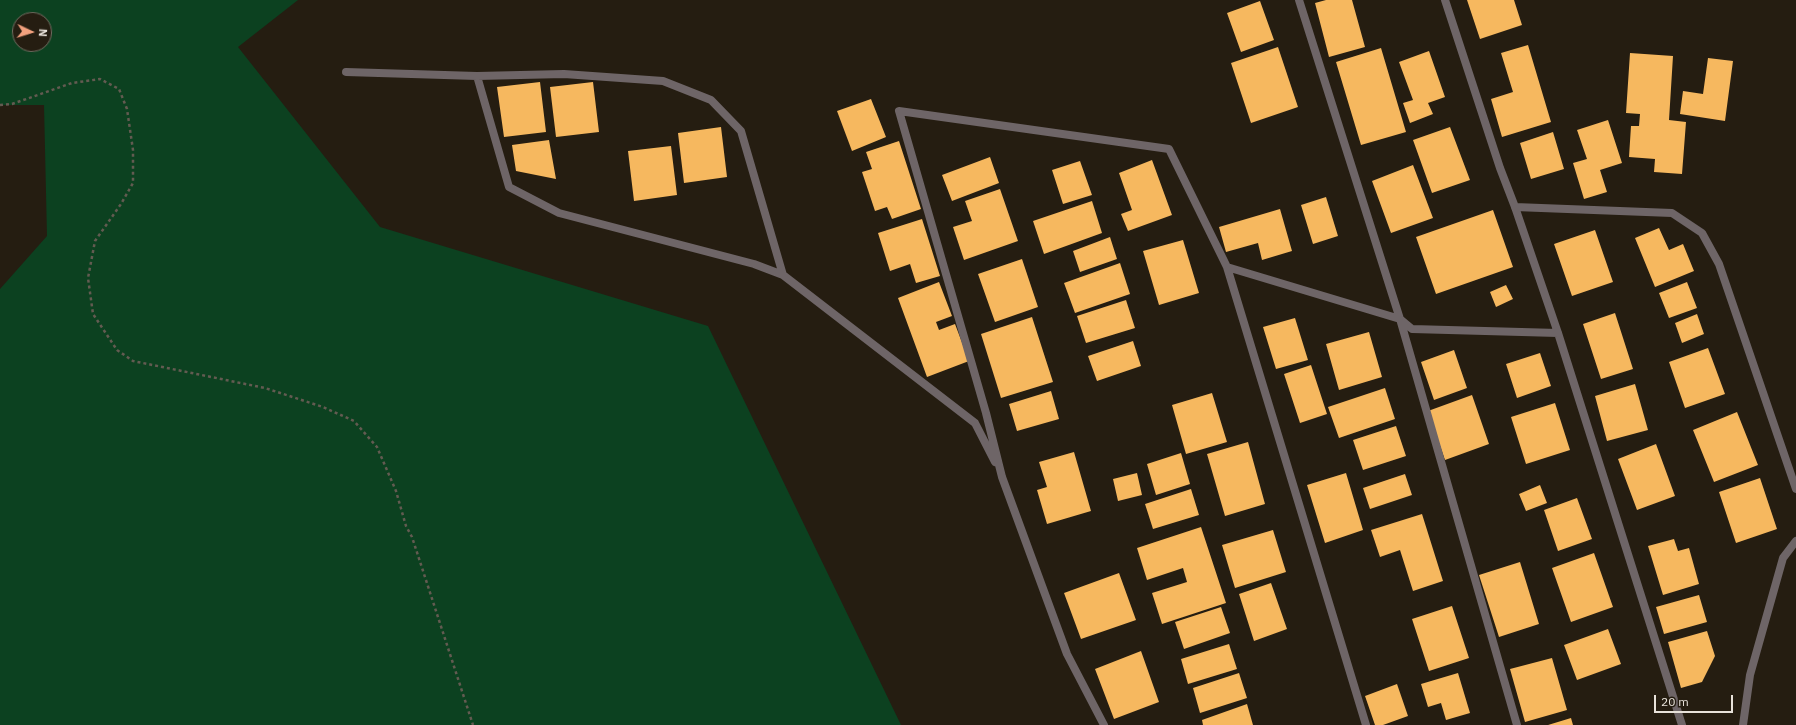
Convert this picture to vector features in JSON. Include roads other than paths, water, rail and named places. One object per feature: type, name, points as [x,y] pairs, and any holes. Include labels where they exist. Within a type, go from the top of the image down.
[{"type":"street","points":[[1299,0],[1400,319],[1517,725]]},
{"type":"street","points":[[1445,0],[1500,168],[1515,207],[1558,333],[1682,725]]},
{"type":"street","points":[[346,72],[477,76],[564,74],[663,81],[711,100],[741,131],[783,275]]},
{"type":"street","points":[[477,76],[509,187],[560,213],[754,264],[783,275],[975,423],[1002,477]]},
{"type":"street","points":[[1104,725],[1067,654],[1002,477],[986,413],[899,111],[1170,149],[1227,267],[1366,725]]},
{"type":"street","points":[[1515,207],[1672,214],[1702,233],[1719,264],[1796,489]]},
{"type":"street","points":[[1227,267],[1400,319],[1412,328],[1558,333]]},
{"type":"street","points":[[1743,725],[1750,675],[1783,558],[1796,541]]}]
